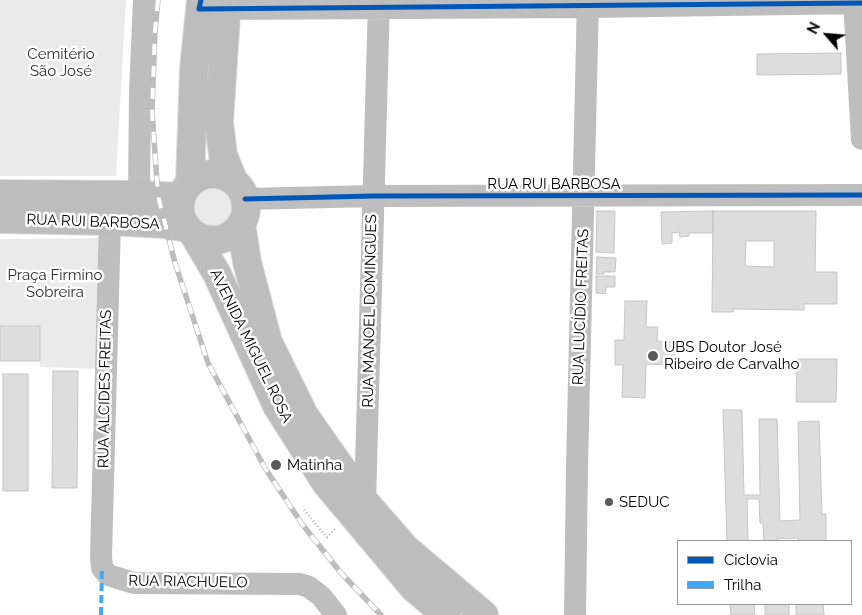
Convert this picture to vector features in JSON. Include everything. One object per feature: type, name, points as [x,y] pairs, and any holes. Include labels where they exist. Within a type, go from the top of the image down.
[{"type":"main road","points":[[185,190],[200,176],[210,174],[222,175],[240,201],[234,232],[225,238],[204,239],[191,231],[181,218],[179,208],[185,190],[194,68],[213,4]]},
{"type":"main road","name":"AVENIDA MIGUEL ROSA","points":[[213,4],[219,122],[223,155],[240,201],[247,262],[268,342],[304,415],[365,502],[406,549],[484,615]]},
{"type":"main road","name":"RUA RUI BARBOSA","points":[[0,194],[139,195],[185,190]]},
{"type":"main road","name":"RUA RUI BARBOSA","points":[[0,219],[164,224],[191,231]]},
{"type":"main road","name":"AVENIDA MIGUEL ROSA","points":[[191,231],[217,274],[277,406],[326,483],[414,588],[446,615]]},
{"type":"street","points":[[139,195],[140,92],[144,0]]},
{"type":"street","points":[[213,4],[857,2],[862,139]]},
{"type":"street","name":"RUA MANOEL DOMINGUES","points":[[365,502],[379,4]]},
{"type":"street","name":"RUA LUCÍDIO FREITAS","points":[[575,615],[588,4]]},
{"type":"street","name":"RUA RUI BARBOSA","points":[[240,201],[373,196],[862,195]]},
{"type":"street","name":"RUA ALCIDES FREITAS","points":[[100,556],[110,221]]},
{"type":"street","name":"RUA RIACHUELO","points":[[100,556],[102,568],[108,575],[134,583],[290,583],[309,587],[321,596],[336,615]]},
{"type":"path","points":[[304,510],[327,536],[336,528]]},
{"type":"green space","name":"Cemitério São José","points":[[0,0],[126,0],[116,176],[0,176]]},
{"type":"green space","points":[[213,182],[222,184],[233,193],[238,207],[236,216],[227,227],[213,232],[204,230],[193,221],[188,207],[190,198],[199,187]]},
{"type":"green space","name":"Praça Firmino Sobreira","points":[[101,238],[101,369],[40,367],[40,326],[0,326],[0,239]]},
{"type":"building","points":[[841,53],[841,74],[757,75],[757,54]]},
{"type":"building","points":[[597,211],[615,211],[614,253],[596,252]]},
{"type":"building","points":[[713,211],[816,211],[815,272],[837,272],[837,304],[804,304],[804,310],[733,309],[733,312],[712,312]],"holes":[[[746,241],[774,241],[774,267],[745,266]]]},
{"type":"building","points":[[713,211],[713,233],[689,233],[689,236],[680,237],[679,232],[672,233],[672,243],[662,244],[661,212]]},
{"type":"building","points":[[597,257],[616,258],[615,272],[596,274]]},
{"type":"building","points":[[596,276],[615,276],[615,287],[606,287],[605,294],[596,293]]},
{"type":"building","points":[[625,301],[647,301],[646,327],[658,327],[657,341],[674,342],[674,365],[646,364],[645,398],[622,397],[623,365],[615,365],[615,340],[624,340]]},
{"type":"building","points":[[0,326],[40,326],[40,361],[0,361]]},
{"type":"building","points":[[797,359],[837,359],[836,402],[796,402]]},
{"type":"building","points":[[53,371],[78,371],[77,488],[52,488]]},
{"type":"building","points":[[3,374],[28,374],[28,491],[3,491]]},
{"type":"building","points":[[723,410],[742,410],[744,495],[760,495],[759,419],[777,419],[780,521],[800,520],[798,422],[819,421],[822,514],[826,514],[826,540],[798,540],[798,538],[764,540],[763,523],[760,523],[759,499],[747,499],[748,540],[727,540]]},
{"type":"building","points":[[730,605],[754,605],[755,615],[731,615]]},
{"type":"building","points":[[765,605],[789,605],[789,615],[765,615]]},
{"type":"building","points":[[796,605],[823,605],[824,615],[796,615]]},
{"type":"railway","points":[[158,0],[152,111],[158,196],[175,263],[208,363],[265,468],[302,524],[341,573],[381,615]]},
{"type":"marked path","points":[[101,615],[102,568]]},
{"type":"cycle path","points":[[201,0],[199,9],[862,3]]},
{"type":"cycle path","points":[[245,199],[373,196],[862,195]]},
{"type":"place","name":"UBS Doutor José Ribeiro de Carvalho","points":[[653,356]]},
{"type":"place","name":"Matinha","points":[[276,465]]},
{"type":"place","name":"SEDUC","points":[[609,502]]}]
